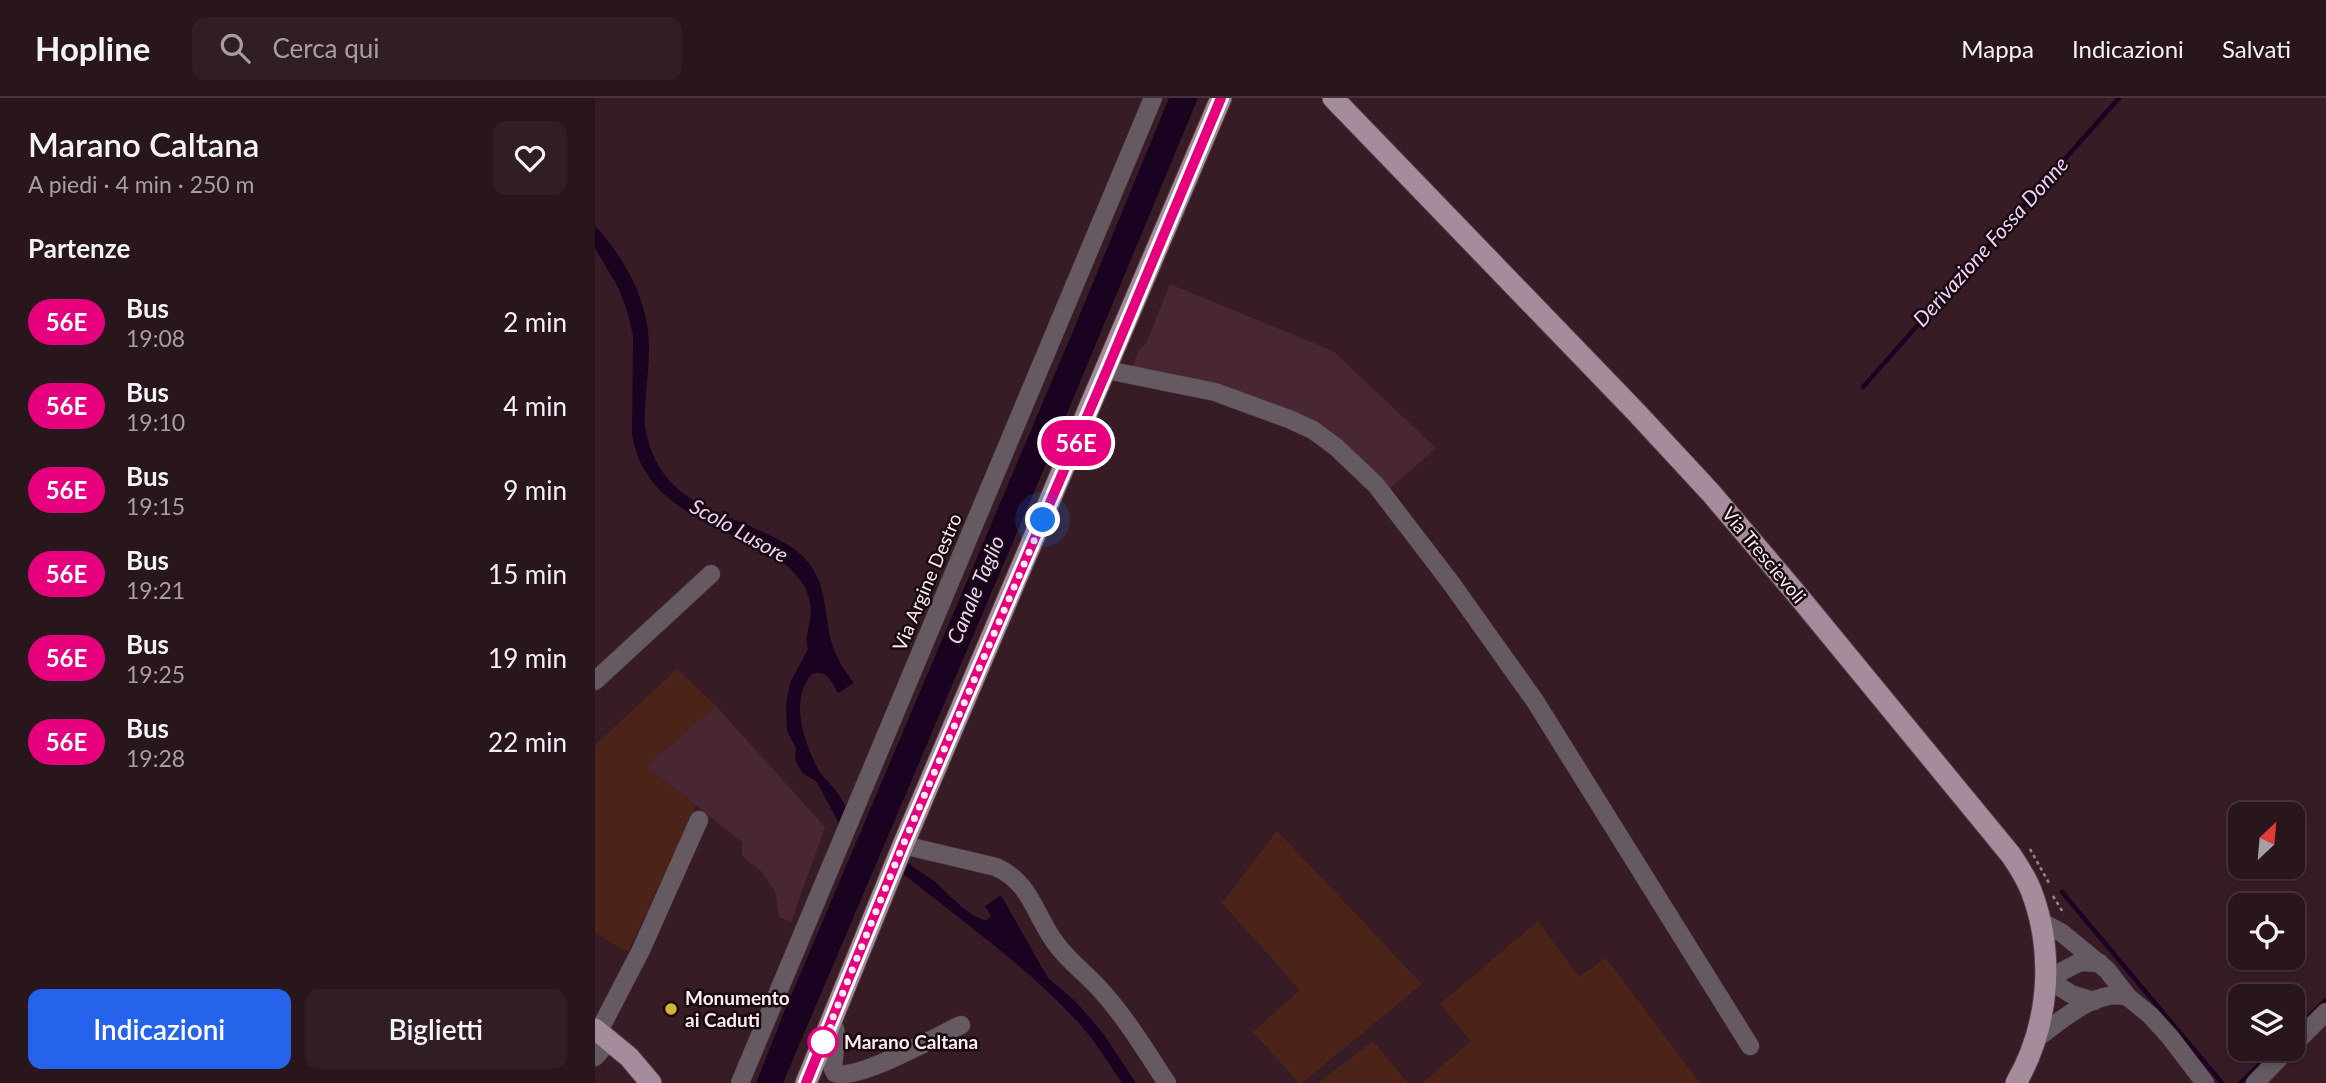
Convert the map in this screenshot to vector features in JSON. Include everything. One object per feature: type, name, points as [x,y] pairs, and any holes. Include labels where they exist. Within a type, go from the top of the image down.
[{"type":"main road","points":[[806,1083],[903,845],[1221,98]]},
{"type":"main road","name":"Via Trescievoli","points":[[1333,98],[1636,412],[1745,532],[2011,855],[2032,892],[2045,945],[2047,979],[2036,1040],[2016,1083]]},
{"type":"main road","points":[[601,1033],[651,1083]]},
{"type":"street","name":"Via Argine Destro","points":[[740,1083],[1153,98]]},
{"type":"street","points":[[1107,370],[1215,391],[1289,419],[1313,430],[1336,447],[1376,485],[1451,583],[1535,701],[1750,1046]]},
{"type":"street","points":[[595,681],[711,574]]},
{"type":"street","points":[[595,1057],[601,1033],[699,820]]},
{"type":"street","points":[[903,845],[996,867],[1017,879],[1056,944],[1123,1016],[1167,1083]]},
{"type":"street","points":[[2040,921],[2062,933],[2100,963],[2116,979],[2128,997],[2150,1015],[2170,1037],[2205,1083]]},
{"type":"street","points":[[2094,1001],[2071,995],[2047,979],[2080,962],[2100,963]]},
{"type":"street","points":[[2036,1040],[2083,1006],[2114,994],[2128,997]]},
{"type":"street","points":[[2305,1033],[2326,1012]]},
{"type":"street","points":[[829,1027],[835,1029],[836,1034],[833,1069],[840,1075],[862,1072],[961,1025]]},
{"type":"street","points":[[2255,1083],[2277,1061]]},
{"type":"shaded area","points":[[1170,284],[1333,351],[1436,448],[1387,491],[1334,435],[1131,370],[1138,351],[1146,344]]},
{"type":"shaded area","points":[[677,669],[716,706],[646,766],[696,806],[628,952],[595,933],[595,745]]},
{"type":"shaded area","points":[[716,706],[825,827],[791,922],[779,917],[775,891],[761,871],[742,856],[742,842],[646,766]]},
{"type":"shaded area","points":[[1277,831],[1422,984],[1302,1083],[1299,1083],[1253,1032],[1300,990],[1222,903]]},
{"type":"shaded area","points":[[1538,921],[1579,977],[1606,958],[1700,1083],[1422,1083],[1471,1041],[1440,1004]]},
{"type":"shaded area","points":[[1373,1041],[1408,1083],[1318,1083]]},
{"type":"water","name":"Canale Taglio","points":[[1169,98],[1198,98],[783,1083],[756,1083],[1071,336]]},
{"type":"water","name":"Scolo Lusore","points":[[595,226],[625,266],[645,314],[649,347],[645,427],[654,456],[667,478],[684,494],[704,506],[796,550],[814,570],[819,581],[833,646],[840,663],[854,683],[838,693],[825,675],[812,674],[801,697],[801,723],[814,762],[849,813],[840,825],[816,781],[802,773],[795,759],[796,748],[787,731],[786,705],[790,683],[808,649],[811,613],[809,597],[787,566],[694,516],[672,501],[654,484],[640,462],[632,435],[633,336],[619,289],[595,248]]},
{"type":"water","points":[[908,863],[934,881],[967,911],[981,919],[987,920],[991,916],[985,906],[1002,897],[1048,978],[1076,1002],[1103,1033],[1136,1083],[1122,1083],[1087,1033],[1055,999],[991,943],[903,874]]},
{"type":"waterway","name":"Derivazione Fossa Donne","points":[[1863,387],[2119,98]]},
{"type":"waterway","name":"Derivazione Fossa Donne","points":[[2062,892],[2222,1083]]},
{"type":"waterway","points":[[2305,1020],[2326,1000]]},
{"type":"waterway","points":[[2240,1083],[2263,1061]]},
{"type":"bus line","name":"56E","points":[[806,1083],[903,845],[1221,98]]},
{"type":"place","name":"Monumento ai Caduti","points":[[671,1009]]},
{"type":"place","name":"Marano Caltana","points":[[823,1042]]},
{"type":"route","points":[[823,1042],[836,1034],[835,1029],[829,1027],[903,845],[1043,520]]}]
